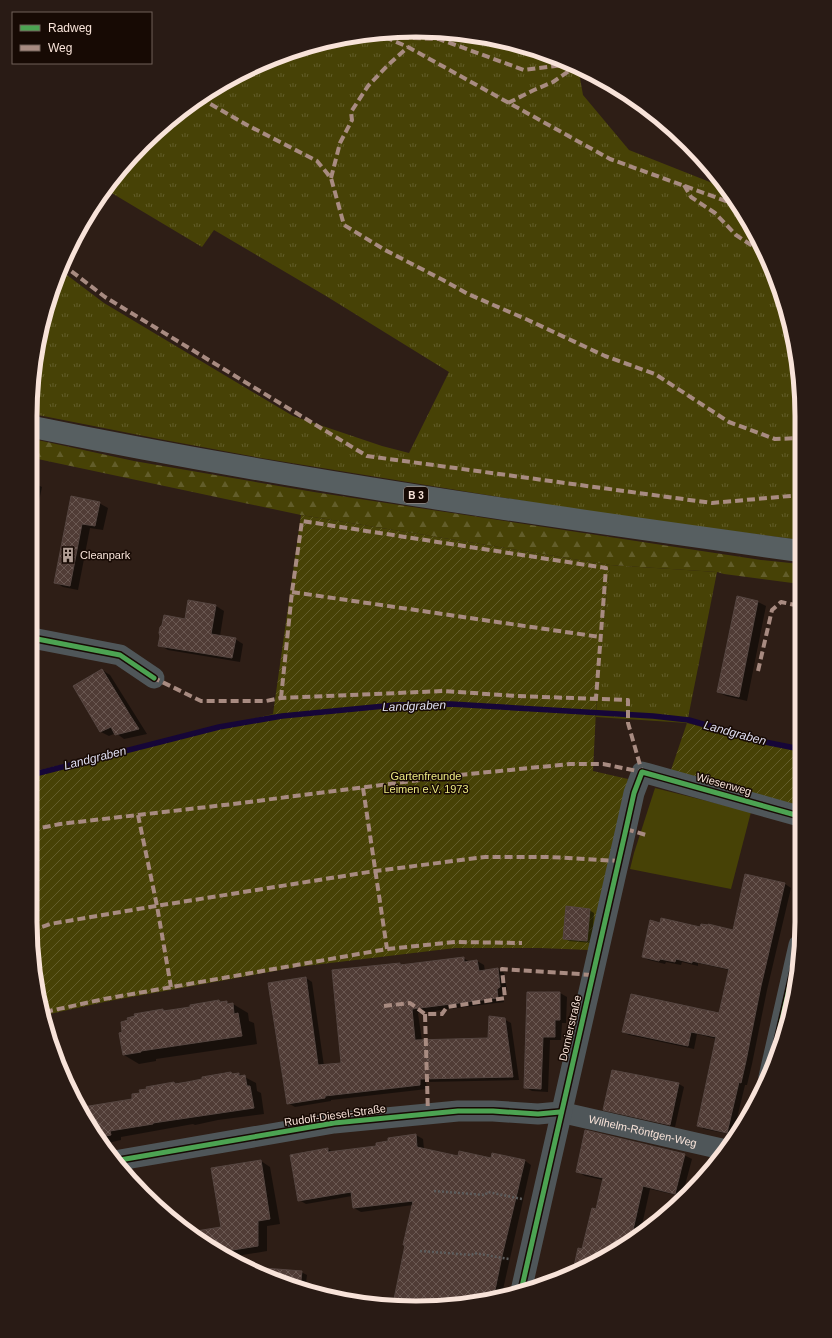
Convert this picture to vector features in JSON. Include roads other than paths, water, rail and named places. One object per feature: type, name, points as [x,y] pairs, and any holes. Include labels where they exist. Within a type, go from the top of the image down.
[{"type":"main road","name":"B 3","points":[[37,428],[139,449],[553,517],[795,550]]},
{"type":"street","points":[[37,639],[120,655],[154,678]]},
{"type":"street","name":"Wiesenweg","points":[[642,772],[795,815]]},
{"type":"street","name":"Dornierstraße","points":[[522,1286],[560,1112],[598,958],[634,793],[642,772]]},
{"type":"street","points":[[782,1021],[789,987]]},
{"type":"street","name":"Rudolf-Diesel-Straße","points":[[125,1165],[334,1123],[458,1111],[493,1111],[538,1114],[560,1112]]},
{"type":"street","name":"Wilhelm-Röntgen-Weg","points":[[560,1112],[720,1149]]},
{"type":"waterway","name":"Landgraben","points":[[37,773],[219,727],[282,716],[395,705],[451,704],[653,716],[689,720],[765,742],[795,748]]},
{"type":"place","name":"Cleanpark","points":[[68,555]]},
{"type":"park label","name":"Gartenfreunde Leimen e.V. 1973","points":[[426,782]]}]
